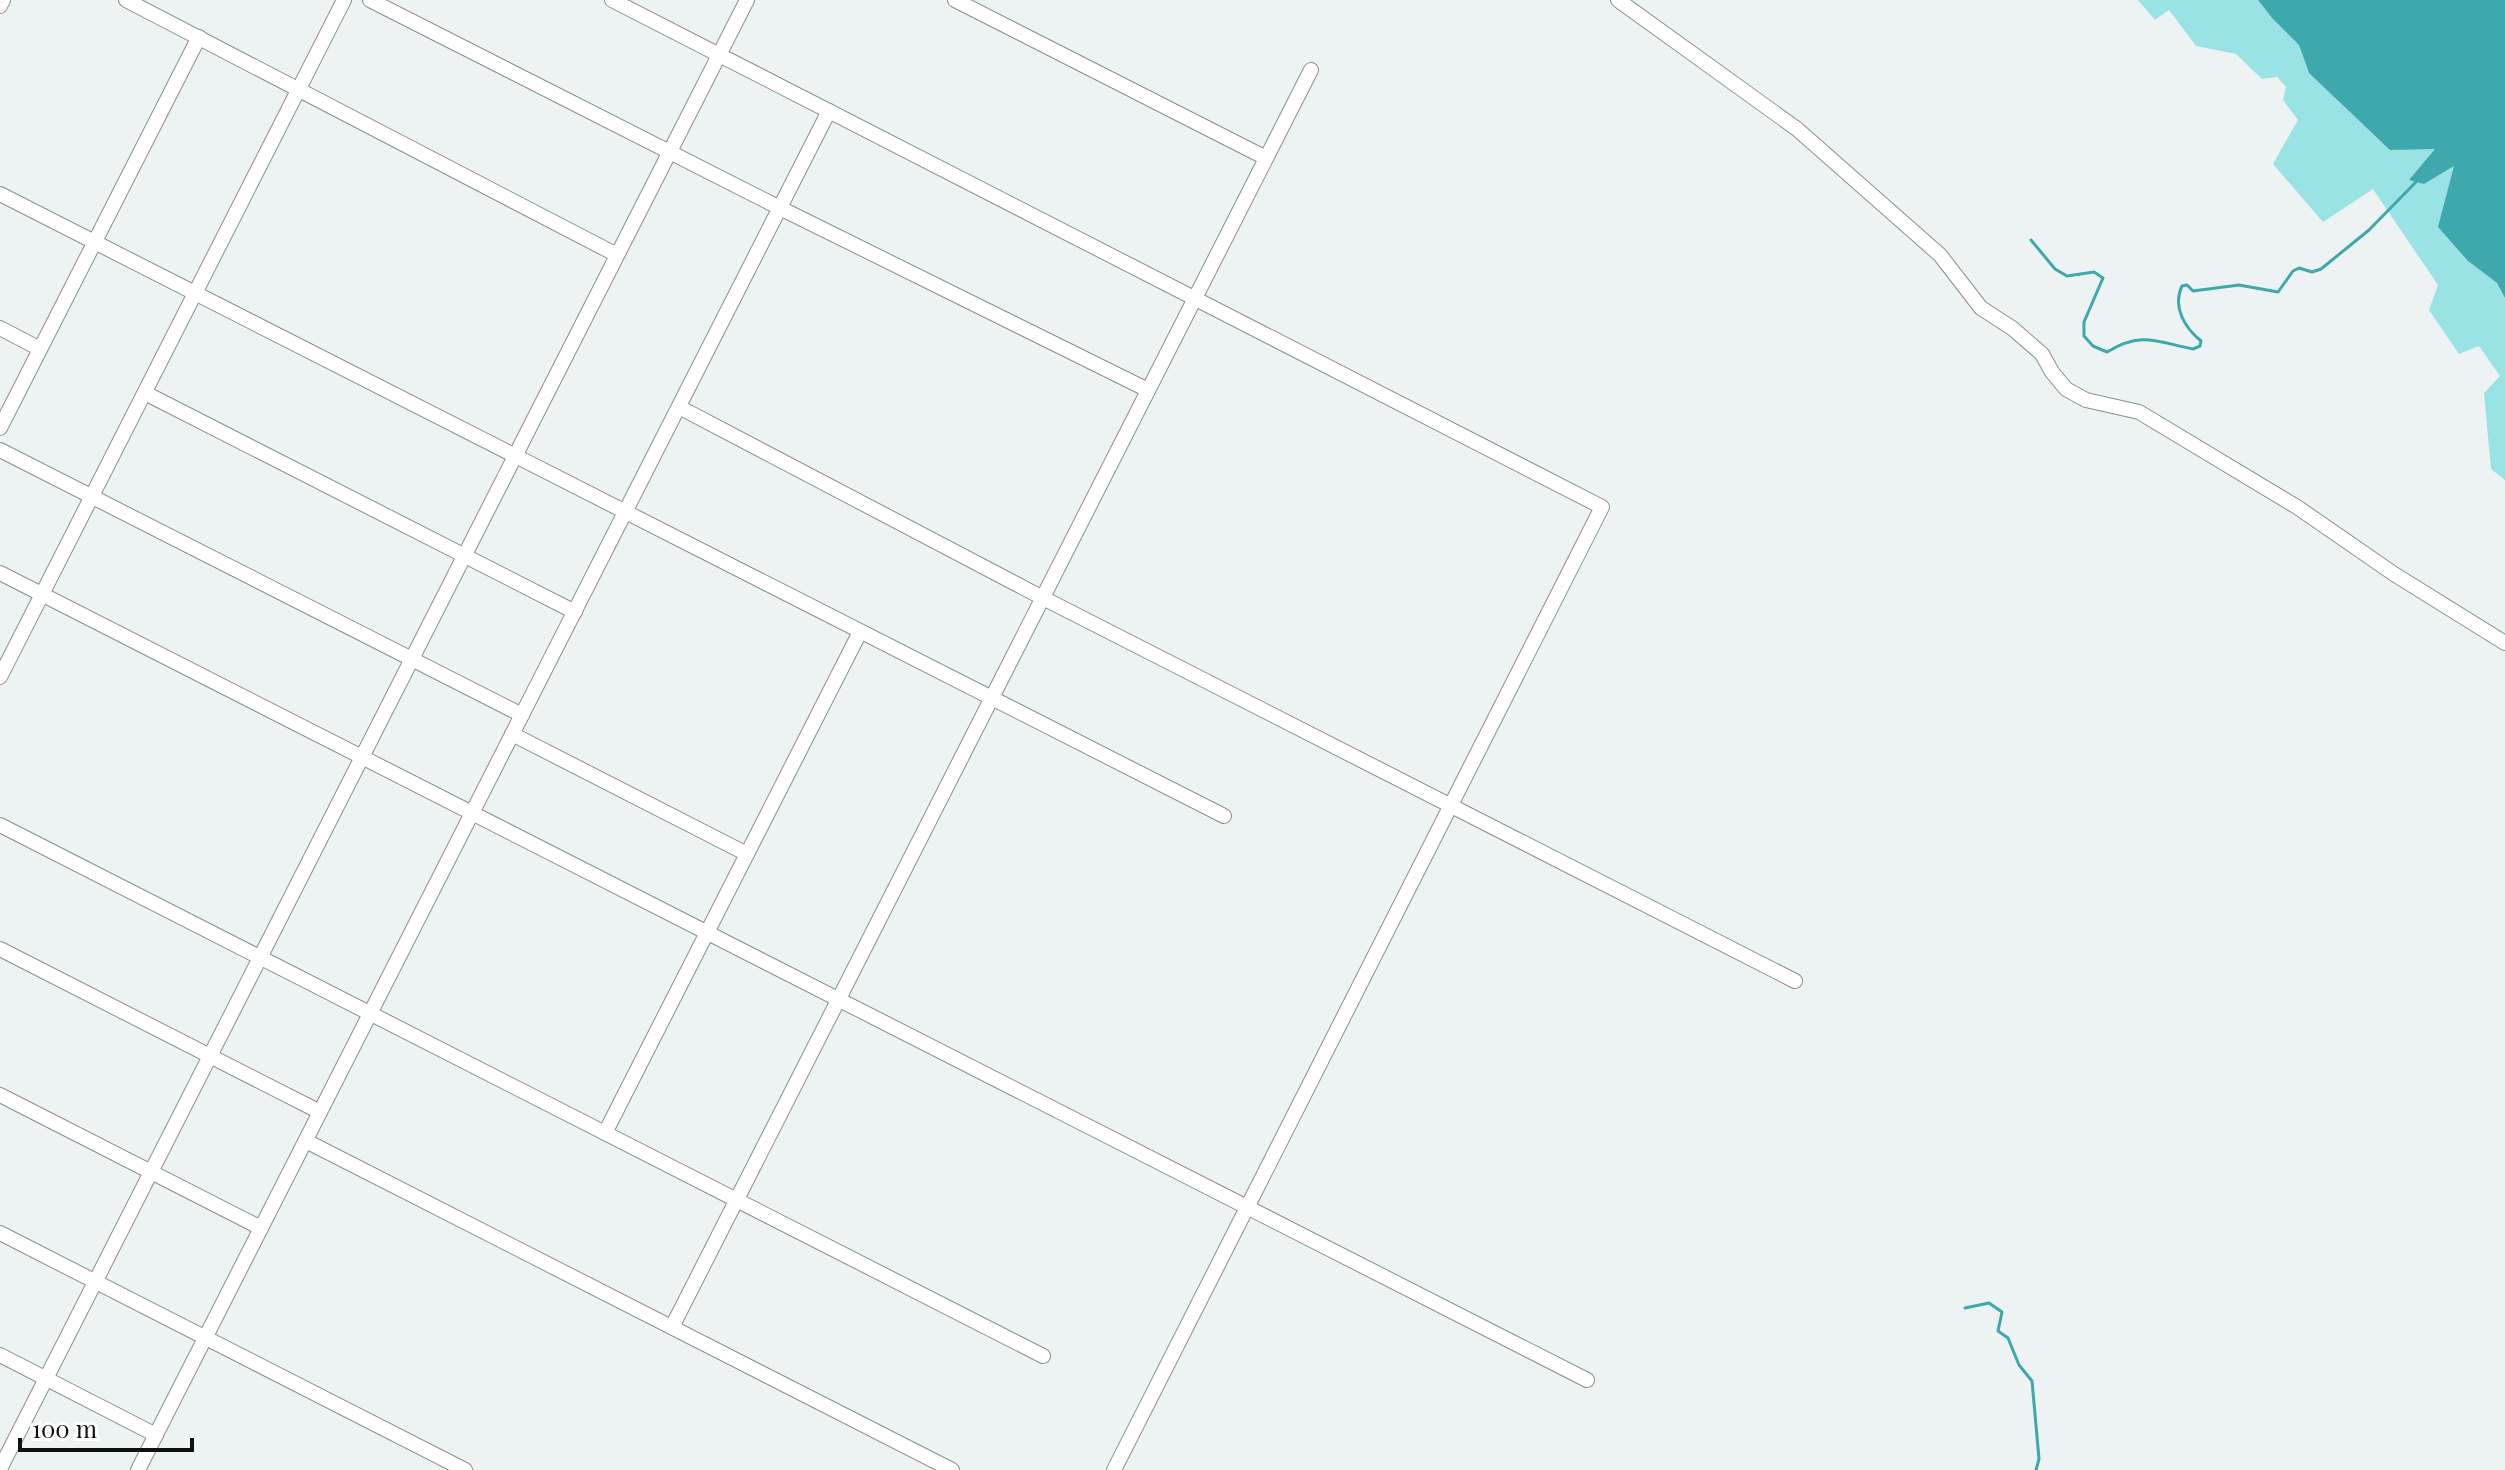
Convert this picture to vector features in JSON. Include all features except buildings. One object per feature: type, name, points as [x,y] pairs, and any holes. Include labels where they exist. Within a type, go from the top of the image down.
[{"type":"street","points":[[0,6],[3,0]]},
{"type":"street","points":[[126,0],[617,255]]},
{"type":"street","points":[[0,677],[344,0]]},
{"type":"street","points":[[370,0],[1148,390]]},
{"type":"street","points":[[612,0],[1602,507],[1114,1470]]},
{"type":"street","points":[[0,1469],[747,0]]},
{"type":"street","points":[[955,0],[1266,158]]},
{"type":"street","points":[[1618,0],[1809,140],[1940,255],[1981,308],[2012,328],[2042,354],[2066,389],[2086,400],[2139,412],[2297,507],[2394,574],[2505,643]]},
{"type":"street","points":[[0,428],[199,37]]},
{"type":"street","points":[[672,1327],[1311,70]]},
{"type":"street","points":[[138,1470],[829,111]]},
{"type":"street","points":[[0,194],[1224,816]]},
{"type":"street","points":[[0,328],[40,349]]},
{"type":"street","points":[[145,393],[575,612]]},
{"type":"street","points":[[679,407],[1043,598],[1795,981]]},
{"type":"street","points":[[0,450],[522,715]]},
{"type":"street","points":[[0,573],[1587,1380]]},
{"type":"street","points":[[605,1133],[860,632]]},
{"type":"street","points":[[512,734],[747,854]]},
{"type":"street","points":[[0,825],[1043,1356]]},
{"type":"street","points":[[0,949],[320,1112]]},
{"type":"street","points":[[0,1095],[261,1228]]},
{"type":"street","points":[[306,1141],[952,1470]]},
{"type":"street","points":[[0,1233],[465,1470]]},
{"type":"street","points":[[0,1355],[156,1435]]},
{"type":"shaded area","points":[[2138,0],[2258,0],[2299,45],[2309,73],[2436,148],[2410,180],[2424,184],[2455,165],[2468,261],[2497,283],[2505,298],[2505,480],[2491,469],[2484,393],[2500,376],[2479,346],[2459,354],[2429,310],[2438,285],[2373,189],[2323,222],[2273,164],[2298,120],[2283,100],[2286,87],[2277,77],[2262,79],[2236,54],[2196,46],[2169,10],[2155,20]]},
{"type":"shaded area","points":[[2258,0],[2505,0],[2505,298],[2497,283],[2468,261],[2438,227],[2454,166],[2424,184],[2409,180],[2435,149],[2390,150],[2309,73],[2299,45]]},
{"type":"waterway","points":[[2031,240],[2055,269],[2067,276],[2094,272],[2103,278],[2084,322],[2084,336],[2093,346],[2107,352],[2130,342],[2150,340],[2193,349],[2200,346],[2201,341],[2190,330],[2179,309],[2182,286],[2187,285],[2193,291],[2239,285],[2278,292],[2293,271],[2299,268],[2312,272],[2321,269],[2369,230],[2416,182]]},
{"type":"waterway","points":[[1965,1308],[1989,1303],[2002,1312],[1998,1331],[2008,1338],[2019,1365],[2032,1381],[2039,1459],[2036,1470]]}]
